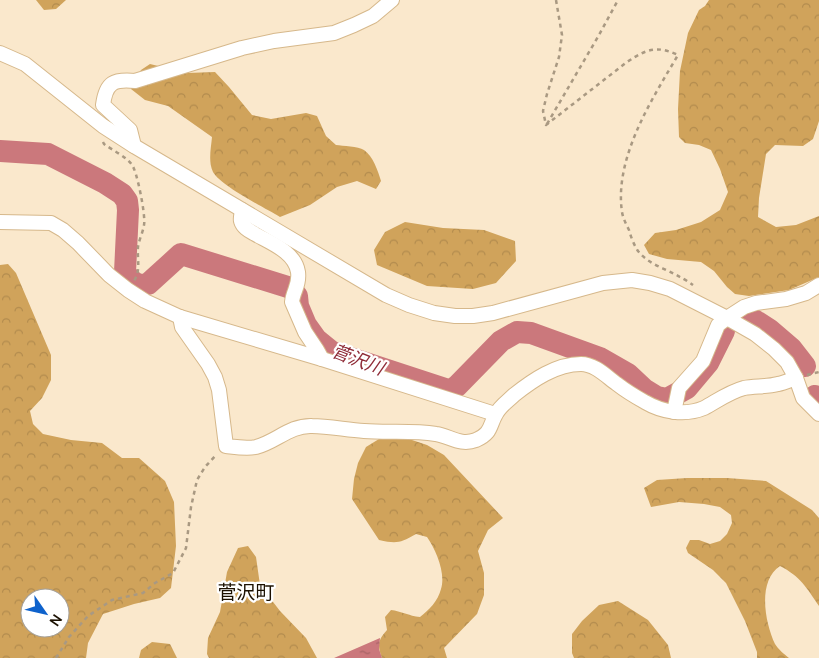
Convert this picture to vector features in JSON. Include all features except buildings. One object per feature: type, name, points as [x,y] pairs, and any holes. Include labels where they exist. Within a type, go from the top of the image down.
[{"type":"street","points":[[134,146],[130,130],[103,105],[104,94],[109,86],[120,80],[135,81],[250,46],[334,33],[373,16],[392,0]]},
{"type":"street","points":[[0,53],[25,64],[103,126],[134,146],[386,295],[434,313],[473,316],[493,313],[603,283],[632,280],[670,289],[727,318],[754,334],[774,349],[788,362],[803,398],[819,414]]},
{"type":"street","points":[[242,210],[240,220],[244,228],[287,253],[296,262],[299,273],[292,302],[305,332],[322,359]]},
{"type":"street","points":[[0,222],[51,223],[63,230],[78,243],[109,275],[122,285],[144,300],[180,317],[322,359],[495,414]]},
{"type":"street","points":[[180,317],[182,328],[215,377],[219,390],[226,446],[237,448],[255,447],[273,440],[290,430],[310,425],[366,431],[437,434],[461,442],[475,440],[491,428],[495,414],[505,403],[532,381],[566,366],[583,364],[594,367],[646,403],[658,409],[676,400],[703,361],[718,326],[727,318],[744,307],[756,303],[786,299],[806,293],[819,285]]},
{"type":"street","points":[[676,400],[686,412],[702,408],[744,388],[778,384],[796,378]]},
{"type":"path","points":[[546,125],[543,111],[559,57],[562,35],[556,0]]},
{"type":"path","points":[[546,125],[618,0]]},
{"type":"path","points":[[546,125],[640,54],[660,49],[678,55],[655,94],[637,131],[625,164],[622,212],[638,251],[649,261],[681,277],[698,289]]},
{"type":"path","points":[[103,126],[101,136],[104,144],[131,163],[136,171],[145,223],[138,247],[139,268],[137,277]]},
{"type":"path","points":[[56,658],[69,637],[88,616],[112,600],[143,593],[155,583],[173,573],[186,548],[190,507],[197,480],[205,467],[226,446]]},
{"type":"green space","points":[[36,0],[66,0],[56,9],[44,10]]},
{"type":"green space","points":[[709,0],[819,0],[819,121],[813,139],[803,146],[775,145],[766,154],[759,198],[758,217],[776,227],[796,225],[819,216],[819,277],[789,290],[749,296],[735,294],[714,271],[701,262],[667,259],[649,254],[644,245],[655,233],[676,230],[701,222],[720,210],[728,192],[711,150],[699,145],[685,143],[679,137],[680,71],[688,33],[699,10]]},
{"type":"green space","points":[[150,64],[187,73],[215,72],[252,115],[271,119],[306,113],[317,116],[326,136],[336,145],[358,148],[364,150],[370,156],[381,181],[376,189],[357,181],[337,187],[310,205],[280,217],[234,190],[218,178],[213,172],[211,164],[212,137],[168,106],[145,100],[131,89],[141,70]]},
{"type":"green space","points":[[405,222],[443,228],[484,230],[515,241],[516,261],[496,283],[473,289],[427,286],[377,265],[374,250],[385,232]]},
{"type":"green space","points":[[8,264],[16,273],[51,355],[51,380],[42,398],[30,411],[33,424],[43,434],[71,440],[102,443],[122,458],[139,458],[165,481],[174,502],[176,546],[171,588],[160,598],[103,614],[88,643],[86,658],[0,658],[0,265]]},
{"type":"green space","points":[[406,438],[427,445],[444,455],[503,518],[488,530],[478,551],[484,573],[484,595],[477,614],[444,648],[447,658],[382,658],[379,650],[380,640],[387,630],[385,617],[391,610],[420,617],[435,601],[440,593],[442,583],[439,562],[434,548],[427,537],[416,534],[398,542],[379,540],[352,499],[358,463],[366,447],[379,439]]},
{"type":"green space","points":[[727,478],[766,481],[812,510],[819,518],[819,606],[798,578],[780,566],[768,582],[765,603],[768,625],[776,646],[789,658],[757,658],[757,652],[745,621],[726,583],[713,570],[688,553],[686,548],[690,540],[699,540],[710,544],[720,541],[727,534],[732,523],[731,515],[720,507],[704,504],[679,502],[651,507],[644,488],[657,480]]},
{"type":"green space","points":[[248,546],[256,557],[260,585],[280,611],[306,638],[317,658],[209,658],[207,654],[208,638],[220,612],[227,572],[238,548]]},
{"type":"green space","points":[[618,601],[648,620],[668,645],[671,658],[574,658],[572,653],[572,634],[582,621],[599,605]]},
{"type":"green space","points":[[152,642],[170,644],[177,658],[139,658],[141,650]]},
{"type":"water","points":[[380,638],[379,649],[382,658],[334,658]]},
{"type":"waterway","name":"菅沢川","points":[[0,151],[48,154],[105,183],[122,194],[127,201],[128,210],[125,272],[135,283],[141,285],[148,284],[181,254],[291,288],[297,296],[298,306],[306,325],[316,339],[332,352],[445,389],[451,390],[457,386],[501,341],[517,332],[531,333],[600,358],[628,374],[644,389],[657,397],[667,399],[687,388],[708,363],[724,331]]},
{"type":"waterway","name":"菅沢川","points":[[748,316],[770,330],[791,348],[805,366]]},
{"type":"waterway","name":"菅沢川","points":[[815,396],[819,399]]},
{"type":"district","name":"菅沢町","points":[[246,592]]}]
